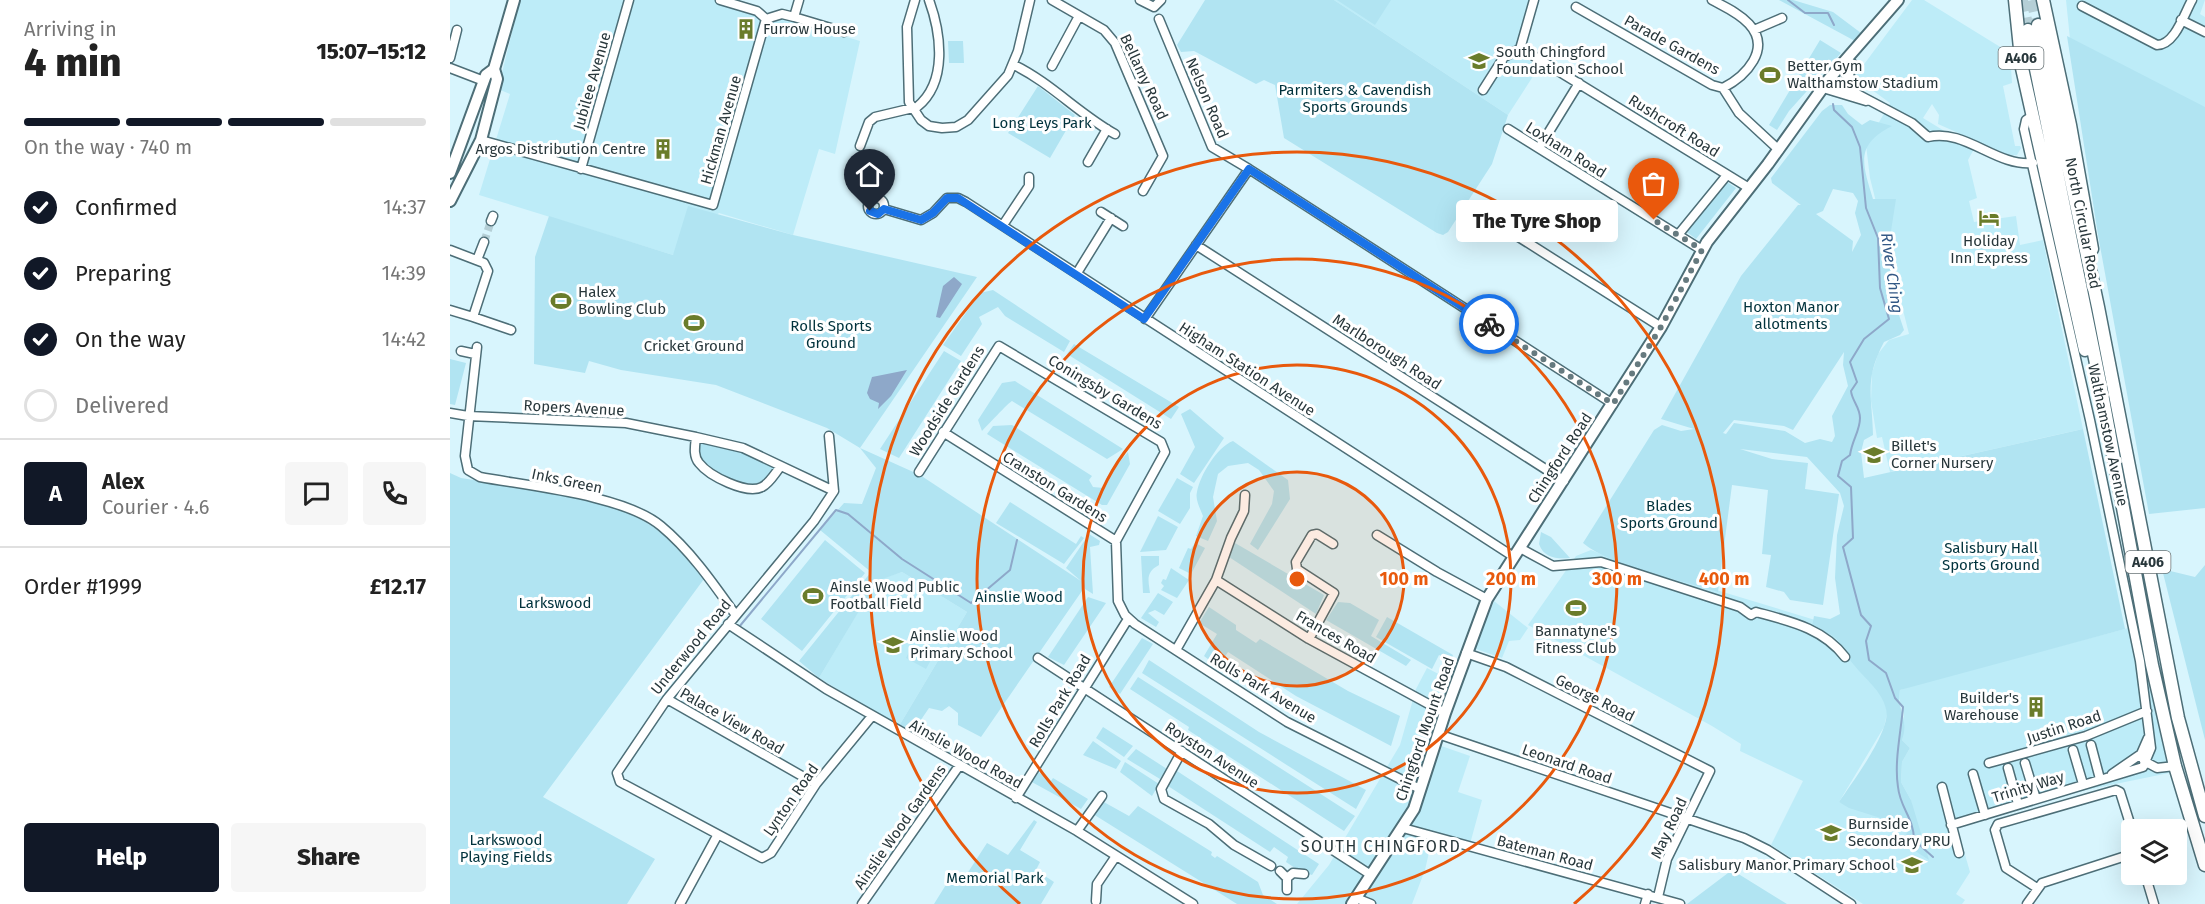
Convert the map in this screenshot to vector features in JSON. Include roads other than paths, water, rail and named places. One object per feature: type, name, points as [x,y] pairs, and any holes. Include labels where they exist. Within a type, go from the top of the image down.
[{"type":"highway","name":"A406","points":[[2015,0],[2019,46],[2032,116],[2097,399],[2106,423]]},
{"type":"highway","name":"A406","points":[[2043,0],[2083,190],[2098,286],[2097,307]]},
{"type":"highway","name":"North Circular Road","points":[[2097,307],[2033,28],[2106,423]]},
{"type":"highway","name":"Walthamstow Avenue","points":[[2097,307],[2178,718],[2205,816]]},
{"type":"highway","name":"Walthamstow Avenue","points":[[2106,423],[2152,665],[2175,766],[2205,865]]},
{"type":"main road","points":[[450,173],[460,146],[490,83],[497,75],[494,69],[514,0]]},
{"type":"main road","name":"Chingford Road","points":[[1829,85],[1851,64],[1872,32],[1898,0]]},
{"type":"main road","name":"Chingford Road","points":[[1517,553],[1661,327],[1702,250],[1861,41],[1872,32]]},
{"type":"main road","points":[[1851,64],[1848,75],[1854,90]]},
{"type":"main road","points":[[450,201],[481,140],[490,83]]},
{"type":"main road","points":[[460,146],[472,138],[481,140]]},
{"type":"main road","name":"Chingford Mount Road","points":[[1354,901],[1414,809],[1445,713],[1487,599],[1517,553]]},
{"type":"street","name":"Jubilee Avenue","points":[[580,169],[629,0]]},
{"type":"street","points":[[720,0],[757,11],[766,20],[782,14],[844,32]]},
{"type":"street","points":[[794,17],[799,0]]},
{"type":"street","points":[[915,0],[907,27],[909,102],[912,110],[929,126],[949,128],[961,125],[1008,75],[1014,65],[1030,0]]},
{"type":"street","points":[[860,146],[869,122],[875,117],[912,110],[921,104],[933,86],[938,66],[935,16],[929,0]]},
{"type":"street","name":"Bellamy Road","points":[[1052,0],[1104,30],[1116,43],[1162,151],[1162,160],[1143,191]]},
{"type":"street","points":[[1140,0],[1154,7],[1161,0]]},
{"type":"street","points":[[1483,90],[1504,57],[1522,49],[1534,0]]},
{"type":"street","points":[[1712,0],[1740,16],[1754,30],[1782,18]]},
{"type":"street","points":[[2082,6],[2157,45],[2171,40],[2192,0]]},
{"type":"street","name":"Parade Gardens","points":[[1576,7],[1712,85],[1723,88],[1747,123],[1779,150]]},
{"type":"street","points":[[1052,66],[1079,16]]},
{"type":"street","name":"Nelson Road","points":[[1159,19],[1211,145],[1613,404]]},
{"type":"street","name":"Hickman Avenue","points":[[481,140],[713,205],[757,43],[766,20]]},
{"type":"street","points":[[2181,20],[2205,32]]},
{"type":"street","points":[[450,58],[457,30]]},
{"type":"street","name":"Parade Gardens","points":[[1723,88],[1747,73],[1756,58],[1757,39],[1754,30]]},
{"type":"street","name":"Rushcroft Road","points":[[1522,49],[1749,188]]},
{"type":"street","points":[[1014,65],[1052,88],[1111,131],[1088,162]]},
{"type":"street","points":[[450,68],[490,83]]},
{"type":"street","points":[[1539,148],[1579,83]]},
{"type":"street","points":[[1829,85],[1854,90],[1869,102]]},
{"type":"street","points":[[1829,85],[1912,123],[1928,137],[1949,135],[2019,163],[2034,165]]},
{"type":"street","name":"Walthamstow Avenue","points":[[2032,116],[2026,120],[2024,129],[2034,165],[2111,515],[2140,661],[2147,711]]},
{"type":"street","name":"Loxham Road","points":[[1508,129],[1702,250]]},
{"type":"street","points":[[1144,319],[1249,169]]},
{"type":"street","points":[[1678,235],[1727,174]]},
{"type":"street","points":[[1003,225],[1029,186],[1029,177]]},
{"type":"street","name":"Higham Station Avenue","points":[[884,209],[921,220],[933,213],[947,198],[952,197],[966,202],[1144,319],[1517,553],[1553,567],[1600,562],[1740,607],[1751,615],[1756,612],[1778,618],[1826,636],[1845,657]]},
{"type":"street","points":[[1476,210],[1661,327]]},
{"type":"street","points":[[1101,212],[1123,226]]},
{"type":"street","points":[[1077,273],[1111,218]]},
{"type":"street","points":[[477,260],[484,242]]},
{"type":"street","name":"Marlborough Road","points":[[1196,245],[1564,481]]},
{"type":"street","points":[[450,250],[484,263],[488,271],[472,317]]},
{"type":"street","points":[[450,310],[511,330]]},
{"type":"street","name":"Woodside Gardens","points":[[919,472],[999,346]]},
{"type":"street","name":"Coningsby Gardens","points":[[999,346],[1163,444],[1165,452],[1116,541]]},
{"type":"street","name":"Inks Green","points":[[461,351],[476,351],[465,464],[473,475],[625,507],[660,525],[698,564],[735,614]]},
{"type":"street","name":"Ropers Avenue","points":[[450,413],[468,417],[626,423],[696,436],[743,448],[834,491]]},
{"type":"street","name":"Cranston Gardens","points":[[943,432],[1116,541],[1118,602],[1128,619]]},
{"type":"street","points":[[696,436],[695,453],[699,463],[712,474],[730,484],[761,488],[781,466]]},
{"type":"street","points":[[829,436],[834,491]]},
{"type":"street","name":"Underwood Road","points":[[717,836],[620,782],[617,773],[667,699],[814,521],[834,491]]},
{"type":"street","points":[[1176,650],[1216,580],[1231,538],[1244,511],[1245,495]]},
{"type":"street","points":[[1309,639],[1334,593],[1297,568],[1296,562],[1312,535],[1317,534],[1333,544]]},
{"type":"street","points":[[1377,536],[1487,599]]},
{"type":"street","name":"Frances Road","points":[[1216,580],[1309,639],[1445,713]]},
{"type":"street","name":"Rolls Park Avenue","points":[[1128,619],[1287,722],[1420,789]]},
{"type":"street","name":"Rolls Park Road","points":[[1016,798],[1128,619]]},
{"type":"street","name":"Ainslie Wood Road","points":[[728,624],[872,716],[1077,831],[1193,904]]},
{"type":"street","name":"George Road","points":[[1466,653],[1506,667],[1710,771]]},
{"type":"street","name":"Royston Avenue","points":[[1038,658],[1371,875]]},
{"type":"street","name":"Palace View Road","points":[[667,699],[816,784]]},
{"type":"street","points":[[2146,764],[2151,751],[2147,711]]},
{"type":"street","name":"Justin Road","points":[[1989,763],[2086,736],[2147,711]]},
{"type":"street","name":"Lynton Road","points":[[717,836],[762,858],[771,853],[816,784],[872,716]]},
{"type":"street","name":"Leonard Road","points":[[1438,734],[1688,818],[1768,850],[1851,904]]},
{"type":"street","points":[[2146,764],[2141,754],[2149,736]]},
{"type":"street","points":[[2091,745],[2100,779]]},
{"type":"street","points":[[1182,750],[1161,789],[1164,799],[1209,824],[1234,846],[1271,866]]},
{"type":"street","points":[[2073,750],[2083,784]]},
{"type":"street","name":"Trinity Way","points":[[1951,825],[2100,779],[2112,774],[2141,754]]},
{"type":"street","points":[[2025,763],[2036,799]]},
{"type":"street","name":"Trinity Way","points":[[2112,774],[2124,773],[2146,764],[2157,768],[2175,766]]},
{"type":"street","name":"Ainslie Wood Gardens","points":[[862,904],[959,766]]},
{"type":"street","points":[[2008,768],[2018,804]]},
{"type":"street","name":"May Road","points":[[1658,897],[1667,859],[1710,771]]},
{"type":"street","points":[[1973,774],[1985,814]]},
{"type":"street","points":[[1942,787],[1959,853]]},
{"type":"street","points":[[2037,888],[2006,868],[1995,830],[1998,824],[2116,790],[2121,792],[2129,819]]},
{"type":"street","points":[[1077,831],[1101,796]]},
{"type":"street","name":"Bateman Road","points":[[1403,828],[1680,904]]},
{"type":"street","points":[[680,904],[717,836]]},
{"type":"street","points":[[1096,903],[1097,884],[1116,856]]},
{"type":"street","points":[[2027,904],[2042,883],[2121,858]]},
{"type":"street","points":[[1287,890],[1283,875],[1304,874]]},
{"type":"street","points":[[2148,885],[2154,904]]},
{"type":"street","points":[[1645,904],[1648,894]]},
{"type":"street","points":[[1354,901],[1371,904]]},
{"type":"waterway","name":"River Ching","points":[[1788,0],[1805,13],[1828,13],[1834,25]]},
{"type":"waterway","name":"River Ching","points":[[1833,104],[1834,110],[1852,127],[1860,147],[1866,208],[1878,238],[1880,288],[1889,319],[1864,339],[1850,362],[1857,382],[1851,391],[1860,418],[1850,455],[1842,461],[1838,476],[1851,487],[1853,538],[1843,547],[1861,615],[1871,626],[1866,641],[1869,660],[1886,673],[1895,698],[1903,707],[1897,767],[1901,801],[1912,825],[1914,840],[1933,857]]},
{"type":"waterway","points":[[739,627],[836,510],[848,514],[902,559],[971,603],[1010,570],[1017,540]]},
{"type":"tunnel","points":[[2022,0],[2028,30]]},
{"type":"tunnel","points":[[2032,0],[2038,25]]},
{"type":"tunnel","points":[[484,242],[491,221]]},
{"type":"place","name":"Furrow House","points":[[746,29]]},
{"type":"place","name":"South Chingford Foundation School","points":[[1479,61]]},
{"type":"place","name":"Better Gym Walthamstow Stadium","points":[[1770,75]]},
{"type":"place","name":"Argos Distribution Centre","points":[[663,149]]},
{"type":"place","name":"Holiday Inn Express","points":[[1989,218]]},
{"type":"place","name":"The Tyre Shop","points":[[1654,220]]},
{"type":"place","name":"Halex Bowling Club","points":[[561,301]]},
{"type":"place","name":"Cricket Ground","points":[[694,323]]},
{"type":"place","name":"Billet's Corner Nursery","points":[[1874,455]]},
{"type":"place","name":"Ainsle Wood Public Football Field","points":[[813,596]]},
{"type":"place","name":"Bannatyne's Fitness Club","points":[[1576,608]]},
{"type":"place","name":"Ainslie Wood Primary School","points":[[893,645]]},
{"type":"place","name":"Builder's Warehouse","points":[[2036,707]]},
{"type":"place","name":"Burnside Secondary PRU","points":[[1831,833]]},
{"type":"place","name":"Salisbury Manor Primary School","points":[[1912,865]]},
{"type":"district","name":"SOUTH CHINGFORD","points":[[1381,846]]},
{"type":"park label","name":"Parmiters & Cavendish Sports Grounds","points":[[1355,98]]},
{"type":"park label","name":"Long Leys Park","points":[[1042,123]]},
{"type":"park label","name":"Hoxton Manor allotments","points":[[1791,316]]},
{"type":"park label","name":"Rolls Sports Ground","points":[[831,334]]},
{"type":"park label","name":"Blades Sports Ground","points":[[1669,514]]},
{"type":"park label","name":"Salisbury Hall Sports Ground","points":[[1991,556]]},
{"type":"park label","name":"Ainslie Wood","points":[[1019,597]]},
{"type":"park label","name":"Larkswood","points":[[555,603]]},
{"type":"park label","name":"Larkswood Playing Fields","points":[[506,848]]},
{"type":"park label","name":"Memorial Park","points":[[995,878]]}]
